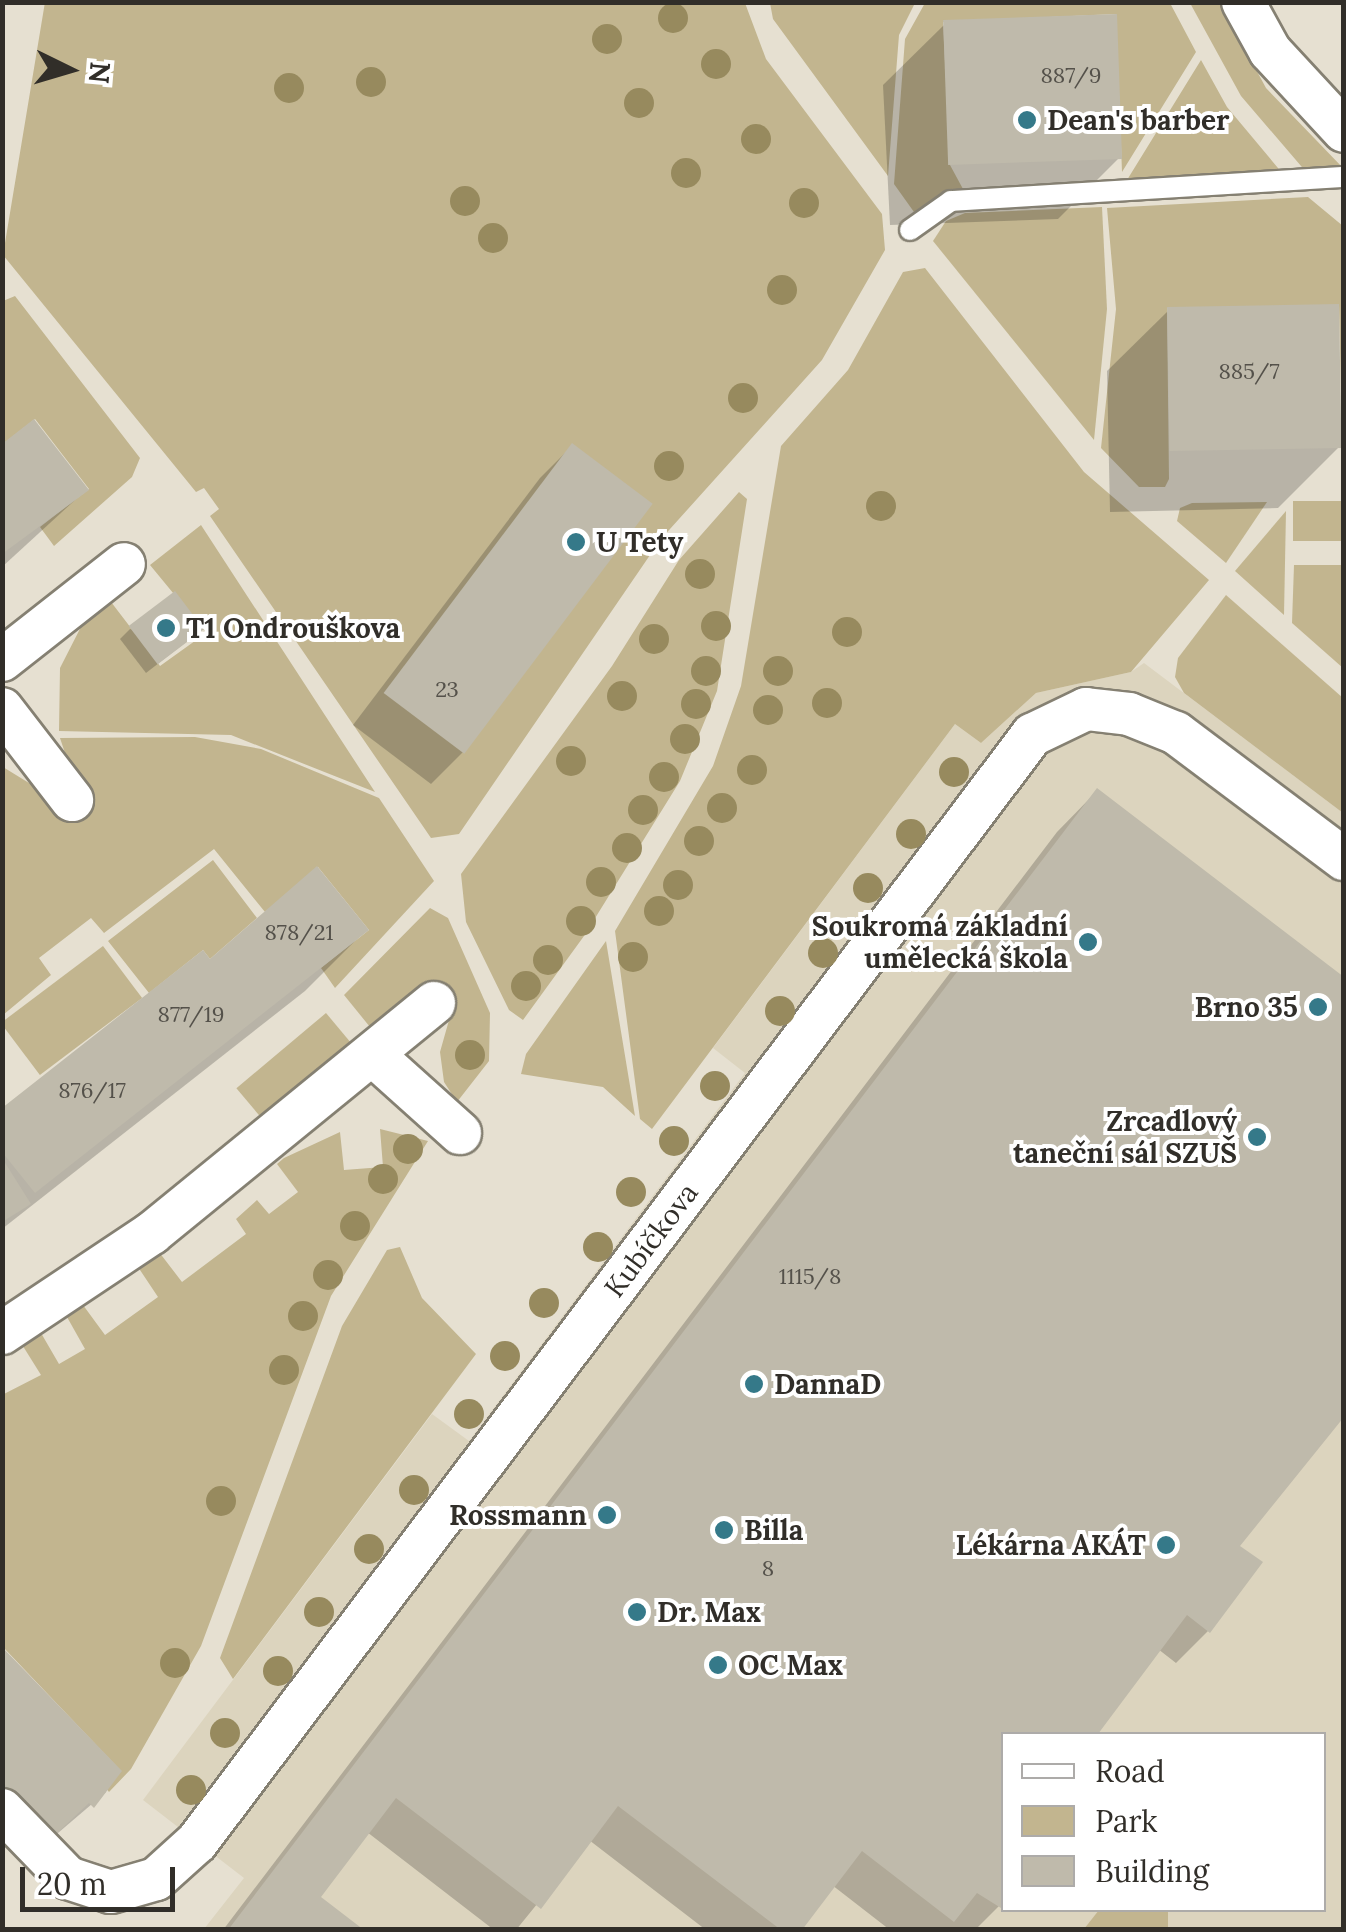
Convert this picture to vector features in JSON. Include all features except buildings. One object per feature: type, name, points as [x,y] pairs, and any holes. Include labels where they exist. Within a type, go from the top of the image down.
[{"type":"street","points":[[1243,2],[1270,51],[1344,131]]},
{"type":"street","points":[[2,660],[124,564]]},
{"type":"street","name":"Kubíčkova","points":[[2,1810],[68,1878],[111,1892],[156,1879],[197,1842],[1032,735],[1086,709],[1144,720],[1176,733],[1344,859]]},
{"type":"street","points":[[2,710],[72,800]]},
{"type":"street","points":[[2,1334],[152,1232],[434,1003]]},
{"type":"street","points":[[373,1055],[460,1134]]},
{"type":"lane","points":[[910,230],[951,202],[1304,184],[1344,177]]},
{"type":"shaded area","points":[[1144,663],[1343,813],[1343,1929],[204,1929],[244,1878],[143,1800],[432,1414],[469,1441],[745,1073],[713,1048],[955,724],[981,743],[1036,693],[1131,672]]},
{"type":"green space","points":[[45,2],[745,3],[766,59],[882,214],[885,250],[822,360],[661,539],[459,834],[431,838],[210,516],[219,509],[204,488],[196,492],[3,255]]},
{"type":"green space","points":[[770,3],[915,3],[899,35],[888,176],[773,19]]},
{"type":"green space","points":[[925,3],[1170,3],[1196,52],[1122,172],[1116,14],[943,22],[950,165],[963,189],[914,212],[894,184],[905,39]]},
{"type":"green space","points":[[1190,3],[1220,3],[1266,88],[1343,168],[1307,173],[1241,96]]},
{"type":"green space","points":[[1201,60],[1227,107],[1283,174],[1127,180]]},
{"type":"green space","points":[[1308,197],[1343,226],[1343,477],[1339,305],[1167,308],[1169,479],[1165,487],[1139,487],[1101,448],[1116,309],[1107,208]]},
{"type":"green space","points":[[1102,207],[1107,309],[1094,440],[933,241],[946,221],[965,213]]},
{"type":"green space","points":[[925,268],[1084,472],[1209,580],[1131,672],[1036,693],[981,743],[955,724],[652,1129],[640,1119],[615,931],[713,766],[741,686],[781,446],[848,370],[903,272]]},
{"type":"green space","points":[[15,296],[140,458],[132,477],[54,546],[40,527],[89,489],[35,419],[3,444],[3,301]]},
{"type":"green space","points":[[739,492],[747,499],[717,691],[680,781],[584,936],[523,1020],[509,1010],[466,922],[461,874],[612,666],[679,560]]},
{"type":"green space","points":[[1293,501],[1343,501],[1343,541],[1293,541]]},
{"type":"green space","points":[[1267,502],[1226,563],[1177,521],[1180,508],[1192,503]]},
{"type":"green space","points":[[1286,511],[1284,615],[1235,571]]},
{"type":"green space","points":[[201,525],[375,792],[231,735],[59,731],[60,668],[86,617],[108,598],[160,666],[206,633],[150,565]]},
{"type":"green space","points":[[1294,565],[1343,565],[1343,668],[1292,623]]},
{"type":"green space","points":[[1226,595],[1343,698],[1343,813],[1184,693],[1175,677],[1178,658]]},
{"type":"green space","points":[[195,737],[261,749],[379,798],[434,881],[335,988],[321,968],[369,930],[318,867],[265,912],[214,849],[104,933],[91,918],[39,958],[51,975],[3,1015],[3,767],[55,799],[73,777],[60,738]]},
{"type":"green space","points":[[213,860],[257,918],[210,959],[203,950],[149,993],[108,941]]},
{"type":"green space","points":[[430,908],[448,918],[490,1013],[489,1061],[457,1102],[444,1082],[440,1052],[453,1006],[431,980],[370,1027],[344,995]]},
{"type":"green space","points":[[606,941],[635,1116],[603,1087],[521,1074],[526,1054]]},
{"type":"green space","points":[[103,946],[142,998],[40,1075],[2,1022]]},
{"type":"green space","points":[[326,1013],[351,1043],[261,1118],[236,1088]]},
{"type":"green space","points":[[380,1129],[428,1141],[331,1296],[201,1646],[131,1769],[109,1792],[105,1787],[121,1771],[3,1647],[2,1395],[41,1375],[21,1343],[41,1333],[59,1364],[85,1349],[67,1317],[83,1305],[105,1335],[158,1297],[138,1267],[159,1252],[182,1282],[246,1234],[236,1219],[257,1200],[269,1214],[298,1192],[277,1164],[284,1158],[340,1132],[344,1170],[383,1167]]},
{"type":"green space","points":[[400,1247],[422,1298],[476,1354],[233,1679],[220,1658],[342,1326],[387,1250]]},
{"type":"green space","points":[[1097,1912],[1168,1912],[1168,1929],[1084,1929]]},
{"type":"place","name":"Dean's barber","points":[[1027,120]]},
{"type":"place","name":"U Tety","points":[[576,542]]},
{"type":"place","name":"T1 Ondrouškova","points":[[166,628]]},
{"type":"place","name":"Soukromá základní umělecká škola","points":[[1088,942]]},
{"type":"place","name":"Brno 35","points":[[1318,1007]]},
{"type":"place","name":"Zrcadlový taneční sál SZUŠ","points":[[1257,1137]]},
{"type":"place","name":"DannaD","points":[[754,1384]]},
{"type":"place","name":"Rossmann","points":[[607,1515]]},
{"type":"place","name":"Billa","points":[[724,1530]]},
{"type":"place","name":"Lékárna AKÁT","points":[[1166,1545]]},
{"type":"place","name":"Dr. Max","points":[[637,1612]]},
{"type":"place","name":"OC Max","points":[[718,1665]]}]
